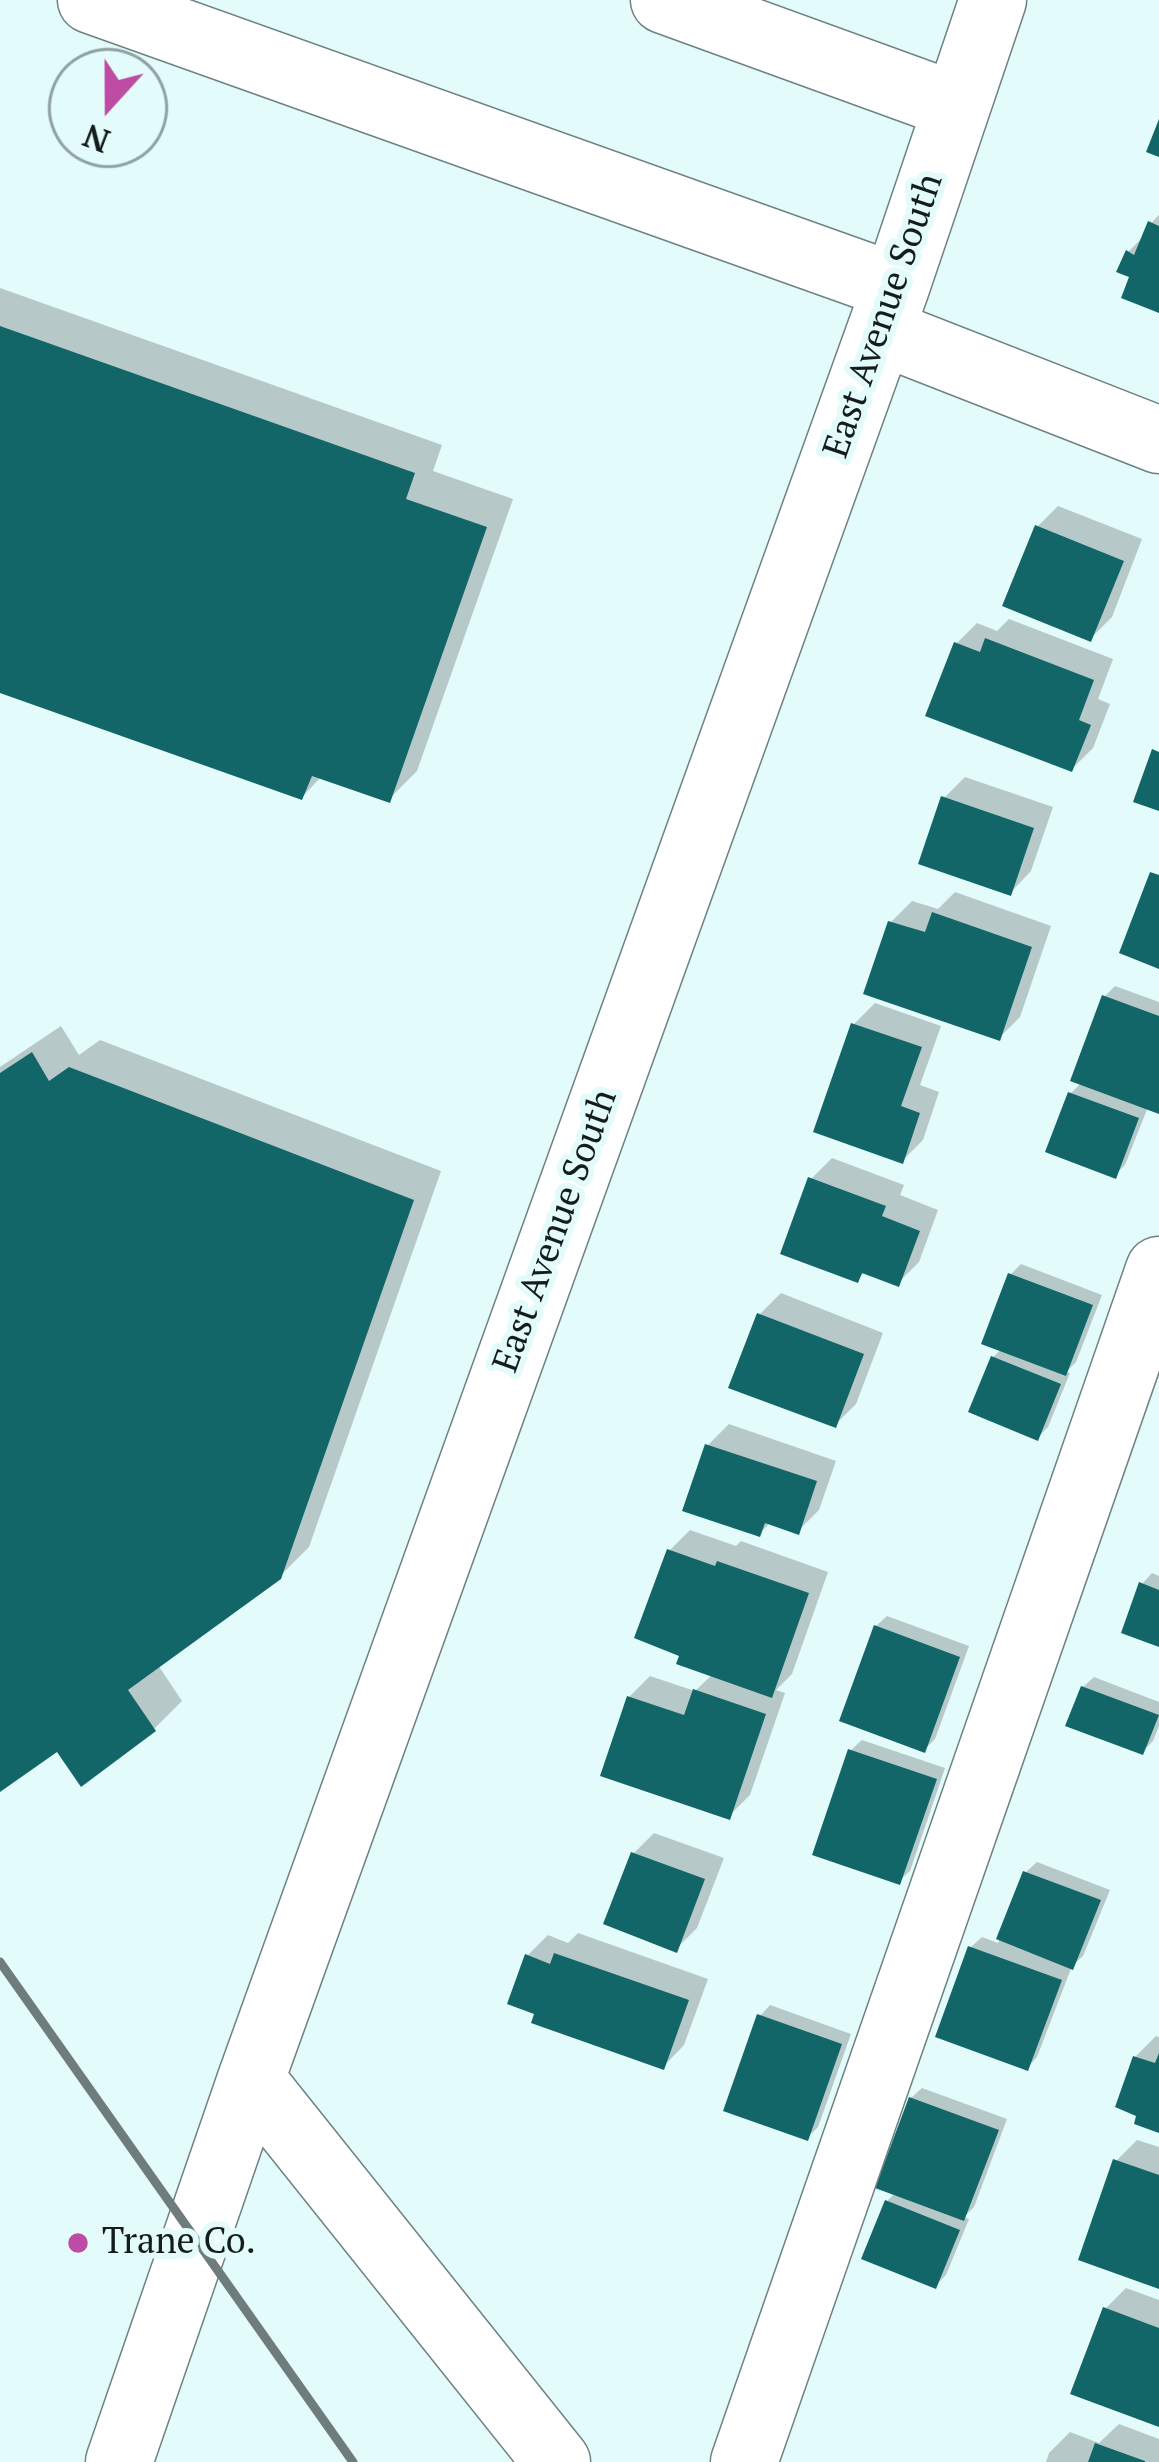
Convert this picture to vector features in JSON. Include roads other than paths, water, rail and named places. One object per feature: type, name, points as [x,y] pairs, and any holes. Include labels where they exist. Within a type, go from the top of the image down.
[{"type":"street","points":[[91,0],[247,27],[888,309],[1159,440]]},
{"type":"street","points":[[664,0],[956,106]]},
{"type":"street","name":"East Avenue South","points":[[119,2462],[251,2079],[888,309],[993,0]]},
{"type":"street","points":[[744,2462],[1159,1270]]},
{"type":"street","points":[[251,2079],[557,2462]]},
{"type":"railway","points":[[0,1962],[353,2462]]},
{"type":"place","name":"Trane Co.","points":[[78,2243]]}]
